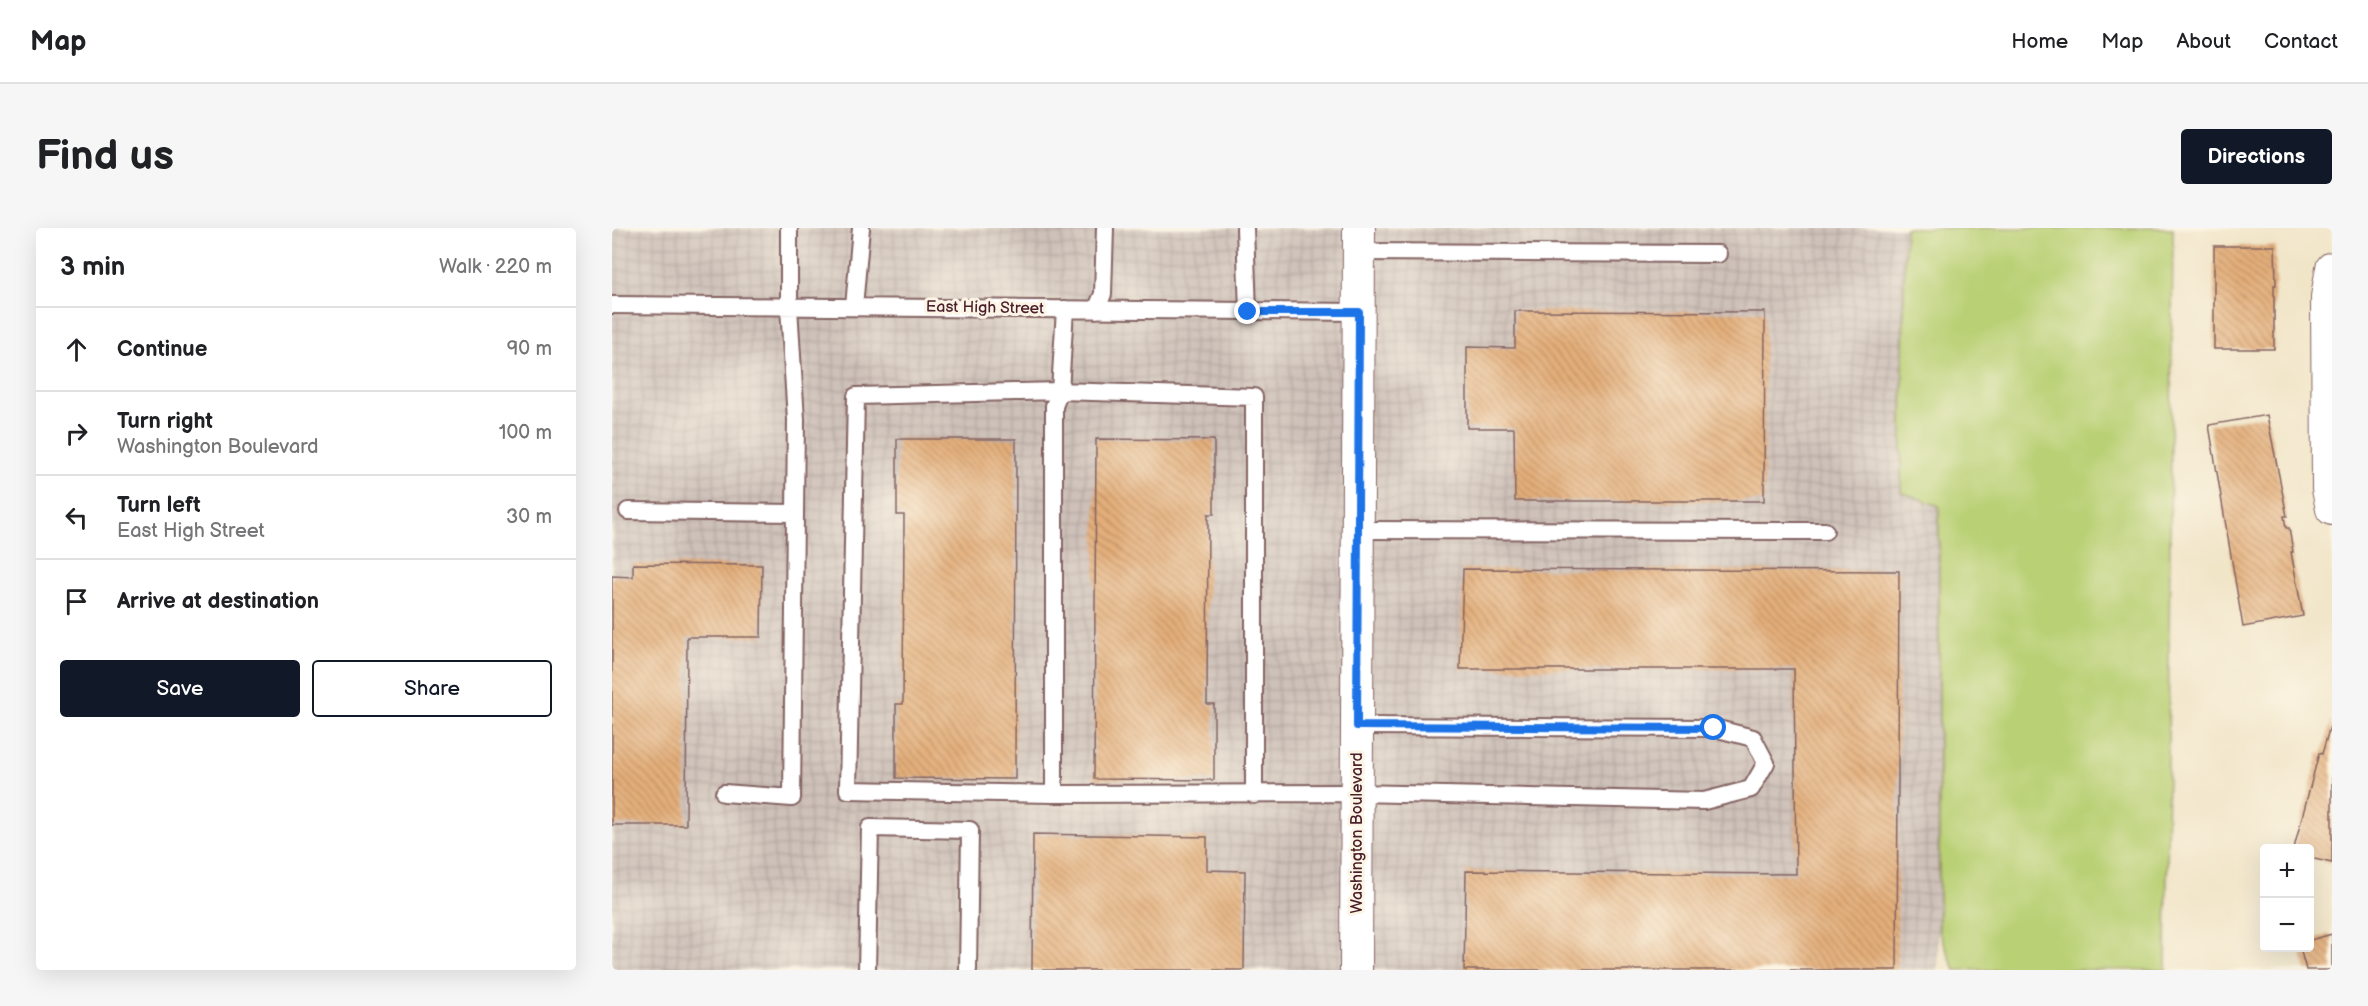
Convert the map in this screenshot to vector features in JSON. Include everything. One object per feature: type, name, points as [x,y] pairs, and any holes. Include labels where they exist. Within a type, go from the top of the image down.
[{"type":"street","name":"Washington Boulevard","points":[[1356,970],[1359,240]]},
{"type":"street","points":[[2332,268],[2327,297],[2328,489],[2332,509]]},
{"type":"lane","points":[[724,793],[792,798],[796,420],[789,307],[789,228]]},
{"type":"lane","points":[[854,307],[861,228]]},
{"type":"lane","points":[[1096,310],[1103,294],[1105,228]]},
{"type":"lane","points":[[1245,228],[1248,312]]},
{"type":"lane","points":[[1359,240],[1718,254]]},
{"type":"lane","name":"East High Street","points":[[612,305],[1359,312]]},
{"type":"lane","points":[[1054,794],[1054,406],[1060,391],[1065,309]]},
{"type":"lane","points":[[1254,795],[1254,397],[1060,391],[856,396],[848,790],[1054,794],[1254,795],[1356,794],[1704,801],[1751,789],[1766,763],[1753,738],[1714,728],[1357,726]]},
{"type":"lane","points":[[628,511],[795,513]]},
{"type":"lane","points":[[1358,530],[1825,531]]},
{"type":"lane","points":[[867,970],[870,828],[970,830],[968,970]]},
{"type":"shaded area","points":[[612,228],[1905,228],[1901,491],[1939,505],[1938,970],[612,970]]},
{"type":"green space","points":[[1905,228],[2173,228],[2166,970],[1955,970],[1939,931],[1939,506],[1901,492]]},
{"type":"building","points":[[2214,246],[2275,246],[2274,349],[2214,349]]},
{"type":"building","points":[[1515,311],[1765,312],[1764,501],[1515,501],[1514,428],[1467,428],[1467,347],[1515,348]]},
{"type":"building","points":[[2267,415],[2287,516],[2284,516],[2286,528],[2289,528],[2303,616],[2243,627],[2209,425]]},
{"type":"building","points":[[897,439],[1016,439],[1015,779],[896,778],[896,704],[903,704],[904,515],[897,515]]},
{"type":"building","points":[[1096,439],[1214,440],[1214,514],[1208,514],[1207,704],[1214,704],[1214,780],[1094,779]]},
{"type":"building","points":[[633,564],[762,565],[761,637],[687,637],[686,825],[612,825],[612,576],[633,577]]},
{"type":"building","points":[[1463,569],[1899,571],[1897,970],[1464,970],[1466,871],[1796,874],[1794,669],[1460,669]]},
{"type":"building","points":[[2332,719],[2332,863],[2314,859],[2314,844],[2295,844],[2319,753],[2322,754]]},
{"type":"building","points":[[1033,834],[1207,837],[1207,870],[1245,871],[1244,970],[1032,970]]},
{"type":"building","points":[[2332,934],[2332,970],[2306,970],[2301,952],[2314,952],[2314,939]]},
{"type":"route","points":[[1248,312],[1359,312],[1357,726],[1714,728]]}]
